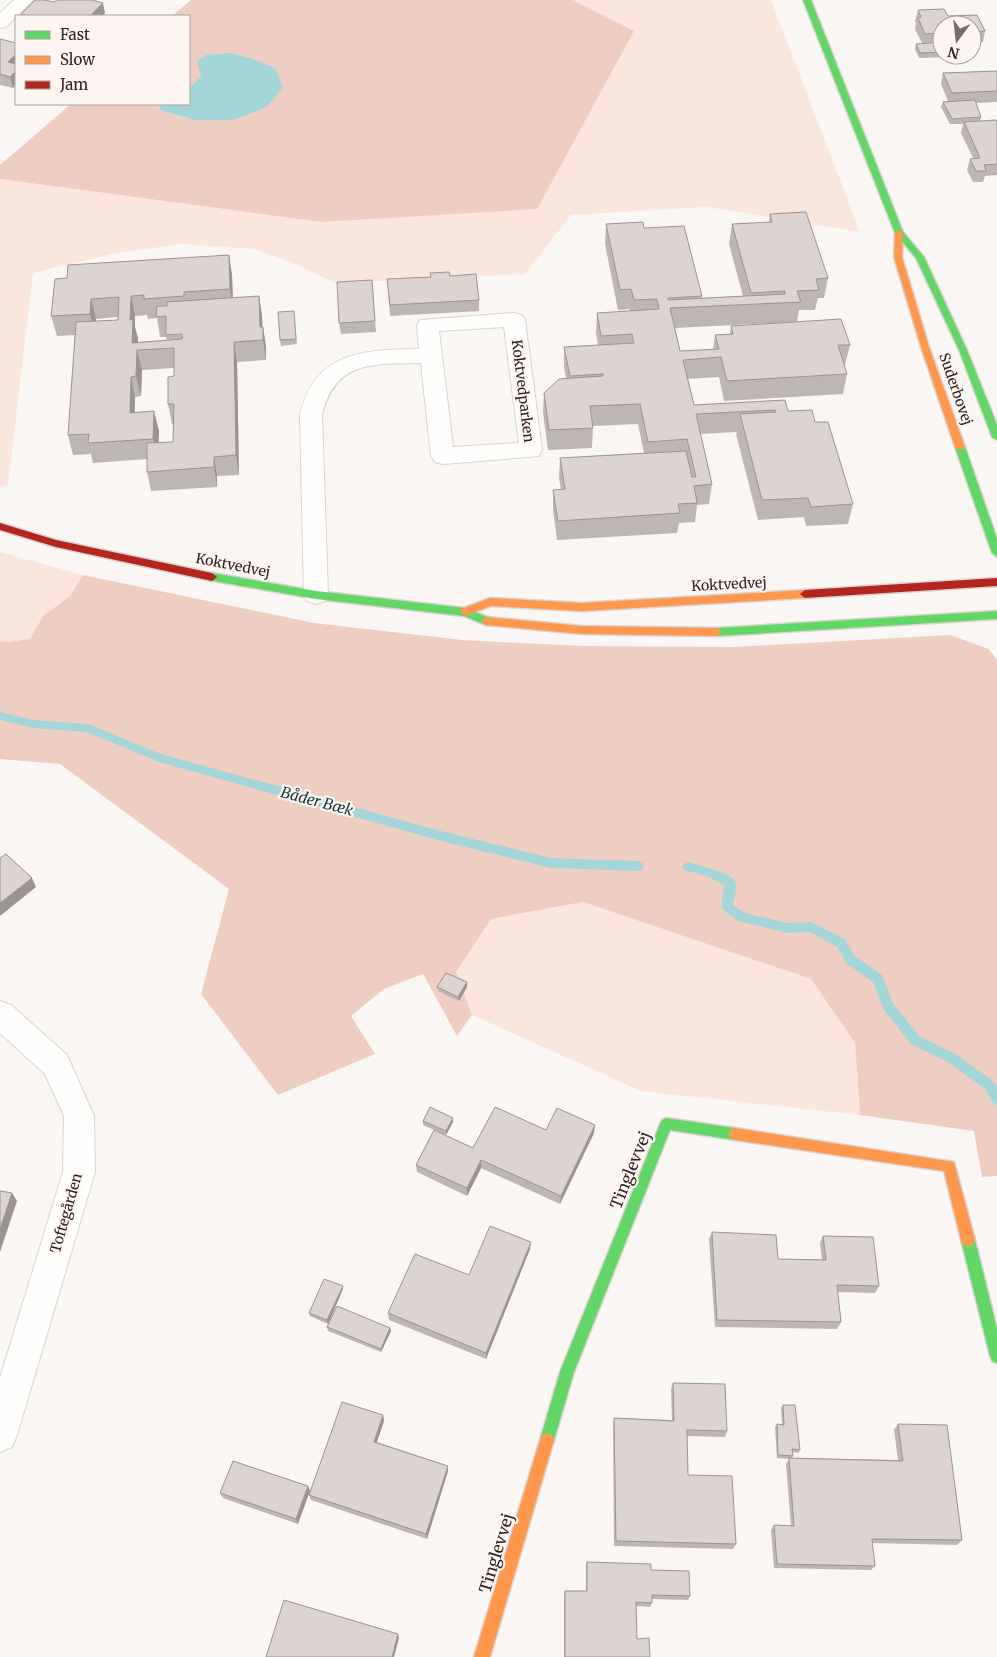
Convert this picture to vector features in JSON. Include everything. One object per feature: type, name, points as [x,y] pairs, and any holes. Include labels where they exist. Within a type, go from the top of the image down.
[{"type":"street","points":[[0,23],[24,0]]},
{"type":"street","name":"Suderbovej","points":[[807,0],[899,233],[920,257],[963,350],[997,437]]},
{"type":"street","name":"Suderbovej","points":[[899,233],[898,257],[925,347],[997,553]]},
{"type":"street","name":"Koktvedparken","points":[[514,320],[531,450],[443,456],[431,356],[428,324],[514,320]]},
{"type":"street","points":[[316,595],[311,415],[318,391],[337,369],[369,359],[431,356]]},
{"type":"street","name":"Koktvedvej","points":[[0,526],[65,545],[214,578],[316,595],[465,612],[491,623],[582,630],[728,632],[997,615]]},
{"type":"street","name":"Koktvedvej","points":[[465,612],[490,602],[582,606],[997,582]]},
{"type":"street","name":"Toftegården","points":[[0,1014],[56,1065],[79,1116],[79,1172],[0,1435]]},
{"type":"street","name":"Tinglevvej","points":[[482,1657],[567,1372],[666,1124],[949,1166],[997,1356]]},
{"type":"shaded area","points":[[191,0],[573,0],[634,31],[537,209],[321,222],[0,179],[0,165],[70,105],[159,105],[160,110],[194,120],[201,76],[190,87],[190,15],[173,15]]},
{"type":"shaded area","points":[[573,0],[771,0],[860,232],[707,207],[571,215],[525,274],[336,283],[295,264],[255,249],[180,244],[112,254],[33,273],[8,485],[0,487],[0,179],[321,222]]},
{"type":"shaded area","points":[[0,552],[83,575],[70,596],[43,616],[30,639],[8,642],[0,641]]},
{"type":"shaded area","points":[[83,575],[314,623],[462,640],[582,646],[733,647],[950,635],[989,649],[997,660],[997,1176],[982,1177],[974,1131],[860,1115],[855,1043],[811,979],[583,902],[491,919],[456,972],[472,1015],[457,1036],[423,974],[384,989],[351,1016],[375,1054],[278,1095],[201,994],[229,889],[60,764],[0,759],[0,641],[8,642],[30,639],[43,616],[70,596]]},
{"type":"shaded area","points":[[583,902],[811,979],[855,1043],[860,1115],[641,1091],[472,1015],[456,972],[491,919]]},
{"type":"water","points":[[229,53],[250,58],[275,68],[283,87],[267,107],[233,120],[194,120],[160,110],[159,105],[190,105],[190,87],[201,76],[197,61],[206,55]]},
{"type":"building","points":[[35,0],[54,2],[57,0],[92,0],[103,3],[91,15],[21,14]]},
{"type":"building","points":[[944,9],[947,15],[932,15],[932,34],[925,34],[918,18],[921,17],[918,10]]},
{"type":"building","points":[[0,39],[15,43],[15,55],[8,62],[15,64],[15,72],[10,77],[0,74]]},
{"type":"building","points":[[932,43],[932,52],[920,53],[916,44]]},
{"type":"building","points":[[997,71],[997,91],[952,93],[943,73]]},
{"type":"building","points":[[975,100],[981,117],[952,119],[943,102]]},
{"type":"building","points":[[996,120],[997,164],[984,165],[986,171],[976,171],[970,159],[980,158],[964,122]]},
{"type":"building","points":[[806,212],[828,278],[816,279],[819,290],[797,291],[801,302],[670,308],[680,351],[719,349],[715,335],[733,334],[731,326],[841,319],[850,345],[838,345],[847,374],[727,381],[721,357],[683,360],[694,405],[785,400],[788,411],[812,410],[815,422],[828,422],[853,504],[811,507],[808,498],[762,500],[740,414],[776,412],[775,410],[696,414],[712,484],[694,486],[697,503],[678,504],[680,513],[558,521],[553,490],[565,489],[560,458],[686,451],[692,477],[696,477],[687,439],[648,442],[640,404],[590,406],[593,428],[549,430],[544,393],[559,379],[603,376],[603,374],[570,376],[564,347],[634,343],[632,334],[601,336],[597,313],[659,309],[657,299],[634,300],[631,289],[620,290],[606,224],[643,222],[644,228],[684,226],[702,296],[668,298],[668,300],[785,294],[785,291],[751,293],[732,224],[772,222],[770,214]]},
{"type":"building","points":[[229,255],[230,289],[184,292],[184,296],[144,299],[144,295],[131,296],[130,320],[133,319],[132,343],[182,339],[182,334],[166,335],[166,316],[156,317],[157,306],[167,306],[167,302],[259,296],[260,327],[263,327],[263,340],[234,342],[236,455],[214,457],[214,467],[147,472],[147,443],[173,442],[174,404],[168,404],[168,377],[174,376],[174,348],[137,350],[136,376],[131,377],[130,413],[154,411],[153,439],[88,443],[89,434],[68,435],[76,322],[118,320],[119,297],[91,299],[90,314],[51,316],[55,279],[67,278],[68,265]]},
{"type":"building","points":[[449,272],[450,276],[476,274],[479,300],[390,305],[387,279],[431,277],[430,273]]},
{"type":"building","points":[[372,280],[375,321],[339,323],[337,282]]},
{"type":"building","points":[[294,311],[296,339],[280,340],[278,312]]},
{"type":"building","points":[[6,854],[32,878],[0,903],[0,858]]},
{"type":"building","points":[[446,973],[467,982],[458,997],[437,987]]},
{"type":"building","points":[[430,1107],[453,1118],[446,1131],[423,1121]]},
{"type":"building","points":[[495,1107],[546,1130],[557,1108],[595,1125],[561,1196],[481,1160],[467,1188],[416,1165],[434,1130],[473,1148]]},
{"type":"building","points":[[0,1191],[12,1193],[0,1229]]},
{"type":"building","points":[[490,1226],[531,1242],[486,1353],[388,1313],[415,1254],[469,1275]]},
{"type":"building","points":[[712,1232],[776,1235],[778,1259],[826,1260],[823,1236],[873,1237],[879,1286],[837,1285],[841,1322],[717,1320]]},
{"type":"building","points":[[324,1279],[343,1286],[327,1320],[309,1313]]},
{"type":"building","points":[[337,1306],[390,1328],[381,1349],[327,1327]]},
{"type":"building","points":[[673,1383],[725,1384],[727,1431],[687,1430],[688,1475],[732,1476],[736,1544],[616,1541],[614,1418],[674,1421]]},
{"type":"building","points":[[342,1402],[383,1415],[374,1442],[448,1466],[426,1534],[309,1495]]},
{"type":"building","points":[[783,1405],[795,1405],[800,1450],[792,1449],[793,1456],[778,1455],[777,1424],[784,1425]]},
{"type":"building","points":[[898,1424],[947,1425],[962,1540],[872,1539],[875,1566],[777,1564],[774,1525],[794,1526],[789,1458],[903,1461]]},
{"type":"building","points":[[233,1461],[308,1486],[296,1519],[220,1493]]},
{"type":"building","points":[[587,1562],[651,1564],[651,1570],[689,1571],[690,1596],[652,1595],[652,1603],[636,1602],[637,1639],[649,1638],[650,1657],[565,1657],[565,1591],[587,1591]]},
{"type":"building","points":[[284,1600],[398,1634],[392,1657],[266,1657]]},
{"type":"waterway","name":"Båder Bæk","points":[[0,716],[33,724],[88,728],[159,758],[441,836],[551,863],[638,866]]},
{"type":"waterway","name":"Båder Bæk","points":[[688,867],[710,872],[730,883],[727,907],[742,917],[788,928],[811,927],[841,943],[850,959],[878,979],[888,1006],[915,1040],[952,1058],[989,1085],[997,1099]]},
{"type":"traffic: fast","points":[[807,0],[899,233],[920,257],[963,350],[997,437]]},
{"type":"traffic: fast","points":[[960,447],[997,553]]},
{"type":"traffic: fast","points":[[212,577],[316,595],[465,612],[486,621]]},
{"type":"traffic: fast","points":[[717,632],[997,615]]},
{"type":"traffic: fast","points":[[547,1440],[567,1372],[666,1124],[735,1134]]},
{"type":"traffic: fast","points":[[968,1240],[997,1356]]},
{"type":"traffic: slow","points":[[899,233],[898,257],[925,347],[960,447]]},
{"type":"traffic: slow","points":[[465,612],[490,602],[582,607],[805,594]]},
{"type":"traffic: slow","points":[[486,621],[582,630],[717,632]]},
{"type":"traffic: slow","points":[[735,1134],[949,1166],[968,1240]]},
{"type":"traffic: slow","points":[[482,1657],[547,1440]]},
{"type":"traffic: jam","points":[[0,526],[56,543],[212,577]]},
{"type":"traffic: jam","points":[[805,594],[997,582]]}]
